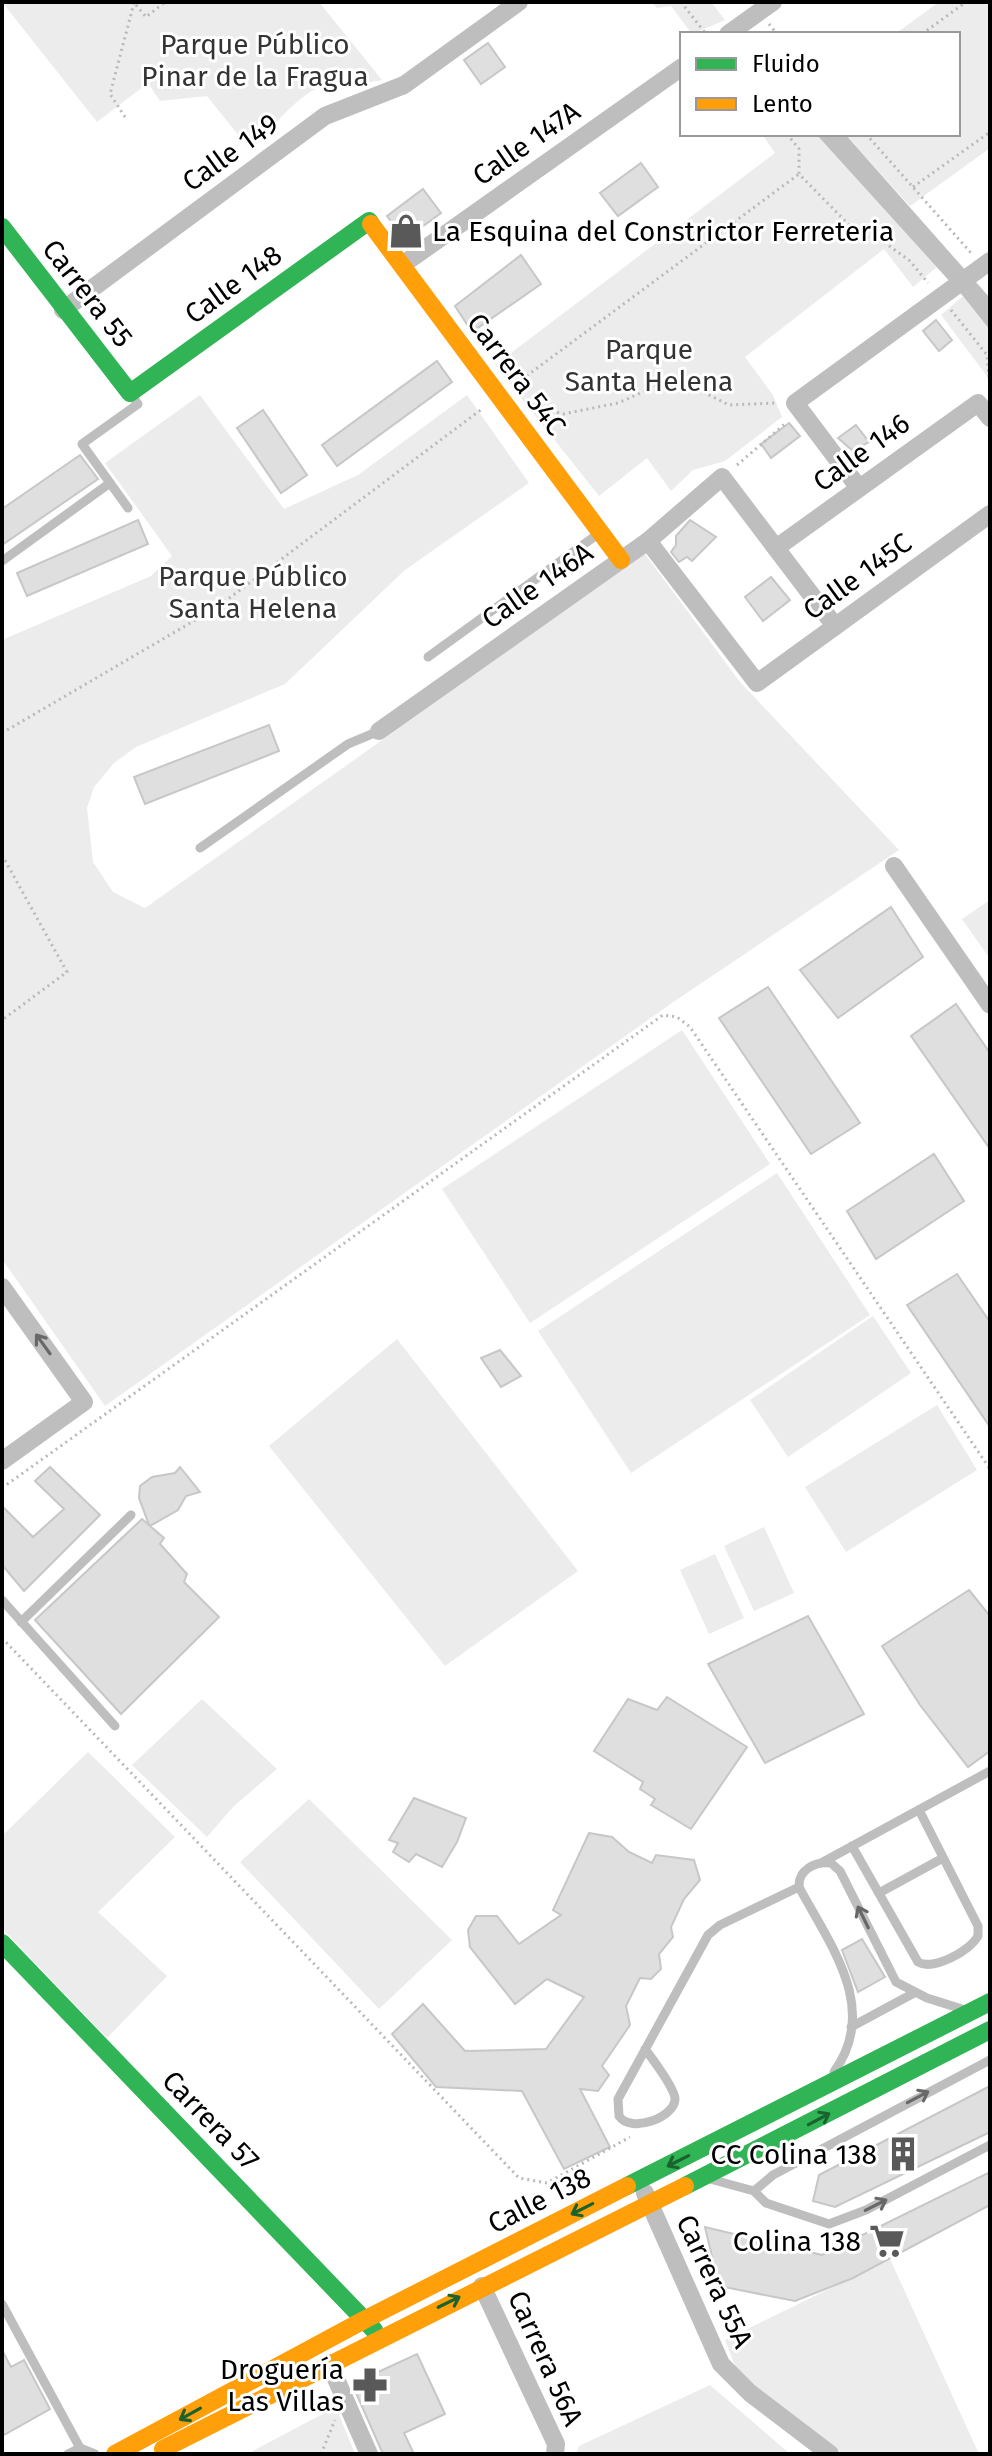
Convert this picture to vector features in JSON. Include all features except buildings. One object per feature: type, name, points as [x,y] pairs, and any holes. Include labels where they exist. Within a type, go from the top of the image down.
[{"type":"main road","name":"Carrera 54C","points":[[369,221],[621,560]]},
{"type":"main road","name":"Calle 148","points":[[130,393],[369,221]]},
{"type":"main road","name":"Carrera 55","points":[[2,227],[130,393]]},
{"type":"main road","name":"Carrera 57","points":[[2,1943],[379,2336]]},
{"type":"main road","name":"Calle 138","points":[[115,2454],[364,2320],[982,2006]]},
{"type":"main road","name":"Calle 138","points":[[153,2454],[379,2336],[704,2178],[990,2030]]},
{"type":"street","name":"Calle 149","points":[[63,310],[325,116],[404,85],[494,9],[519,2]]},
{"type":"street","points":[[731,32],[773,2]]},
{"type":"street","name":"Calle 147A","points":[[402,265],[680,68]]},
{"type":"street","points":[[859,488],[798,407],[984,265]]},
{"type":"street","name":"Calle 146","points":[[776,548],[859,488],[984,410]]},
{"type":"street","points":[[722,477],[835,626]]},
{"type":"street","name":"Calle 146A","points":[[379,731],[648,541],[722,477]]},
{"type":"street","name":"Calle 145C","points":[[648,541],[757,683],[990,514]]},
{"type":"street","points":[[894,866],[990,1005]]},
{"type":"street","points":[[2,1287],[84,1402],[2,1461]]},
{"type":"street","name":"Carrera 55A","points":[[640,2180],[721,2364],[750,2393],[830,2454]]},
{"type":"street","name":"Carrera 56A","points":[[482,2286],[556,2444],[555,2454]]},
{"type":"street","points":[[329,2363],[369,2454]]},
{"type":"lane","points":[[128,508],[82,444],[138,404],[130,393]]},
{"type":"lane","points":[[2,561],[110,483]]},
{"type":"lane","points":[[428,657],[601,532]]},
{"type":"lane","points":[[200,848],[338,750],[379,731]]},
{"type":"lane","points":[[21,1622],[131,1515]]},
{"type":"lane","points":[[2,1600],[115,1726]]},
{"type":"lane","points":[[823,2088],[839,2065],[851,2027],[853,1995],[799,1887],[803,1872],[990,1771]]},
{"type":"lane","points":[[852,1846],[921,1965],[932,1965],[972,1946],[978,1936],[978,1926],[919,1810]]},
{"type":"lane","points":[[879,1893],[943,1858]]},
{"type":"lane","points":[[823,1862],[840,1871],[896,1982],[945,2006],[982,2006]]},
{"type":"lane","points":[[645,2049],[674,2093],[675,2102],[669,2111],[640,2124],[622,2121],[617,2104],[645,2049],[708,1935],[720,1925],[799,1887]]},
{"type":"lane","points":[[851,2027],[914,1993]]},
{"type":"lane","points":[[754,2191],[773,2175],[990,2060]]},
{"type":"lane","points":[[704,2178],[754,2191],[766,2203],[829,2224],[866,2210],[990,2145]]},
{"type":"lane","points":[[2,2304],[80,2448],[95,2454]]},
{"type":"lane","points":[[68,2454],[80,2448]]},
{"type":"path","points":[[134,3],[146,17],[165,2]]},
{"type":"path","points":[[681,2],[704,32]]},
{"type":"path","points":[[925,32],[966,2]]},
{"type":"path","points":[[125,117],[110,94],[134,3]]},
{"type":"path","points":[[913,187],[990,132]]},
{"type":"path","points":[[789,136],[799,149],[799,174],[859,235],[884,242],[946,292],[987,355],[989,386]]},
{"type":"path","points":[[868,136],[984,265]]},
{"type":"path","points":[[2,733],[216,608],[799,174]]},
{"type":"path","points":[[499,397],[563,414],[618,403],[675,378],[729,405],[798,407]]},
{"type":"path","points":[[722,477],[798,407]]},
{"type":"path","points":[[2,855],[67,972],[2,1020]]},
{"type":"path","points":[[2,1488],[663,1015],[677,1017],[690,1027],[990,1469]]},
{"type":"path","points":[[2,1638],[519,2178],[547,2183],[627,2142],[640,2124]]},
{"type":"path","points":[[321,2454],[344,2397]]},
{"type":"green space","name":"Parque Público Pinar de la Fragua","points":[[2,2],[319,2],[382,80],[365,83],[361,75],[342,78],[311,91],[251,151],[207,96],[160,101],[148,83],[97,122]]},
{"type":"green space","points":[[652,2],[711,2],[725,20],[690,32],[671,6],[657,8]]},
{"type":"green space","points":[[939,2],[990,2],[990,148],[910,206],[847,136],[960,136],[960,32],[898,32]]},
{"type":"green space","name":"Parque Santa Helena","points":[[763,136],[818,136],[937,267],[913,287],[884,249],[745,357],[773,395],[782,417],[725,461],[693,470],[671,491],[647,458],[599,496],[495,365],[775,153]]},
{"type":"green space","points":[[963,296],[990,330],[990,380],[941,315]]},
{"type":"green space","name":"Parque Público Santa Helena","points":[[200,395],[284,509],[358,475],[467,395],[529,483],[405,570],[285,684],[136,747],[114,763],[94,787],[87,808],[93,862],[113,892],[145,908],[645,554],[740,682],[899,850],[669,1005],[105,1406],[2,1259],[2,640],[151,576],[172,556],[105,463]]},
{"type":"green space","points":[[990,900],[990,955],[988,956],[962,919]]},
{"type":"green space","points":[[682,1030],[770,1164],[530,1323],[442,1189]]},
{"type":"green space","points":[[777,1173],[870,1315],[631,1473],[538,1331]]},
{"type":"green space","points":[[873,1316],[911,1373],[788,1457],[750,1400]]},
{"type":"green space","points":[[397,1339],[578,1571],[445,1666],[269,1446]]},
{"type":"green space","points":[[937,1405],[977,1470],[846,1552],[805,1487]]},
{"type":"green space","points":[[764,1527],[794,1593],[754,1611],[724,1546]]},
{"type":"green space","points":[[715,1554],[744,1618],[709,1634],[680,1570]]},
{"type":"green space","points":[[202,1699],[277,1769],[233,1807],[207,1837],[132,1765]]},
{"type":"green space","points":[[88,1752],[175,1837],[98,1912],[167,1976],[107,2038],[2,1928],[2,1836]]},
{"type":"green space","points":[[309,1799],[452,1940],[379,2009],[240,1862]]},
{"type":"green space","points":[[890,2259],[979,2454],[843,2454],[738,2373],[725,2340]]},
{"type":"green space","points":[[710,2385],[790,2454],[576,2454],[579,2446]]},
{"type":"green space","points":[[336,2407],[355,2454],[247,2454]]},
{"type":"shaded area","points":[[818,136],[847,136],[990,298],[990,330]]},
{"type":"traffic: fast","points":[[2,227],[130,393],[369,221],[371,224]]},
{"type":"traffic: fast","points":[[2,1943],[374,2330]]},
{"type":"traffic: fast","points":[[627,2186],[990,2002]]},
{"type":"traffic: fast","points":[[685,2186],[990,2030]]},
{"type":"traffic: slow","points":[[371,224],[621,560]]},
{"type":"traffic: slow","points":[[115,2454],[364,2320],[627,2186]]},
{"type":"traffic: slow","points":[[163,2449],[685,2186]]},
{"type":"place","name":"La Esquina del Constrictor Ferreteria","points":[[406,231]]},
{"type":"place","name":"CC Colina 138","points":[[903,2154]]},
{"type":"place","name":"Colina 138","points":[[887,2241]]},
{"type":"place","name":"Droguería Las Villas","points":[[370,2385]]}]
